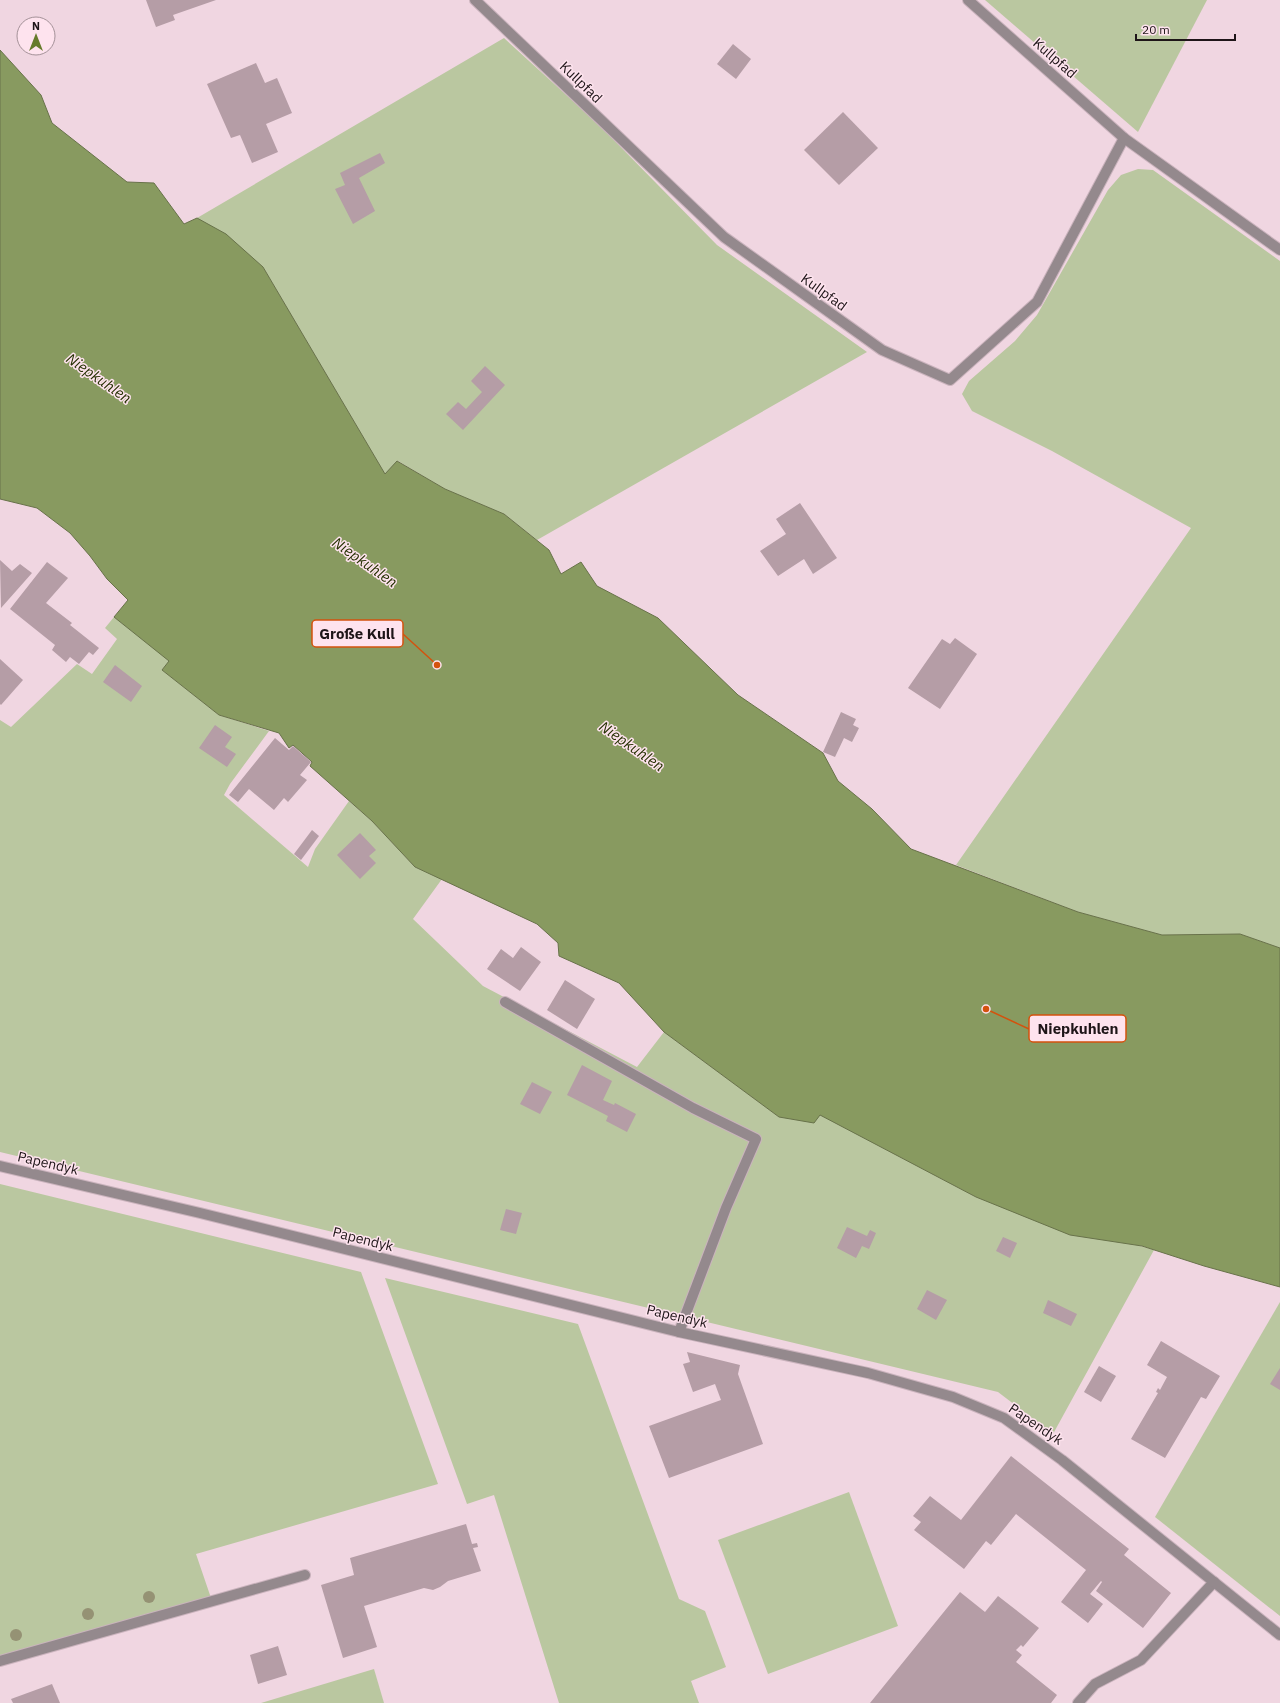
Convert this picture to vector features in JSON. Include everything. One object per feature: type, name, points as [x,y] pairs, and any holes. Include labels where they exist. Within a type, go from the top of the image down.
[{"type":"street","name":"Kullpfad","points":[[475,0],[724,237],[882,350],[950,380],[1037,302],[1124,138]]},
{"type":"street","name":"Kullpfad","points":[[968,0],[1124,138],[1280,250]]},
{"type":"street","points":[[505,1002],[692,1108],[756,1139],[726,1208],[679,1332]]},
{"type":"street","name":"Papendyk","points":[[0,1166],[208,1215],[679,1332],[868,1373],[953,1396],[1004,1418],[1062,1460],[1280,1635]]},
{"type":"street","points":[[0,1661],[305,1575]]},
{"type":"street","points":[[1078,1703],[1095,1684],[1141,1660],[1214,1582]]},
{"type":"shaded area","points":[[985,0],[1207,0],[1138,132]]},
{"type":"shaded area","points":[[504,38],[597,123],[717,245],[867,352],[537,540],[504,514],[445,489],[398,461],[385,474],[263,267],[197,218]]},
{"type":"shaded area","points":[[1138,169],[1153,170],[1280,261],[1280,948],[1240,934],[1162,935],[1078,912],[956,865],[1191,528],[1052,451],[972,411],[962,394],[969,381],[1015,341],[1037,315],[1108,190],[1121,175]]},
{"type":"shaded area","points":[[114,617],[170,661],[162,670],[219,715],[269,731],[230,784],[224,795],[308,867],[315,849],[349,801],[372,821],[415,867],[442,879],[413,919],[483,986],[637,1067],[664,1032],[779,1117],[820,1114],[976,1197],[1154,1250],[1053,1434],[998,1392],[0,1152],[0,720],[11,727],[77,664],[92,674],[117,639],[105,628]]},
{"type":"shaded area","points":[[0,1184],[361,1272],[438,1484],[196,1554],[211,1598],[0,1657]]},
{"type":"shaded area","points":[[385,1278],[578,1324],[679,1599],[705,1611],[726,1667],[691,1681],[699,1703],[559,1703],[494,1495],[467,1504]]},
{"type":"shaded area","points":[[1280,1302],[1280,1616],[1155,1517]]},
{"type":"shaded area","points":[[849,1492],[898,1626],[768,1674],[718,1540]]},
{"type":"shaded area","points":[[374,1669],[384,1703],[261,1703]]},
{"type":"water","points":[[0,50],[41,95],[52,123],[127,182],[154,183],[184,224],[197,218],[226,234],[263,267],[385,474],[397,461],[445,489],[504,514],[549,550],[561,574],[581,562],[597,586],[658,618],[738,695],[823,753],[838,781],[872,809],[911,849],[1078,912],[1162,935],[1240,934],[1280,948],[1280,1287],[1204,1266],[1142,1246],[1070,1235],[976,1197],[820,1115],[814,1123],[779,1117],[664,1032],[619,983],[559,956],[558,943],[537,924],[415,867],[372,821],[310,766],[312,762],[293,745],[289,748],[279,733],[219,715],[162,670],[169,661],[114,617],[128,600],[107,579],[70,533],[37,508],[0,499]]},
{"type":"building","points":[[146,0],[216,0],[173,15],[175,20],[156,27]]},
{"type":"building","points":[[733,44],[751,59],[736,79],[717,64]]},
{"type":"building","points":[[256,63],[265,83],[277,78],[292,113],[266,124],[278,152],[252,163],[240,135],[231,138],[207,84]]},
{"type":"building","points":[[843,112],[878,148],[839,185],[804,150]]},
{"type":"building","points":[[380,153],[385,163],[359,178],[375,211],[353,224],[335,189],[345,185],[340,173]]},
{"type":"building","points":[[485,366],[505,385],[463,430],[446,414],[458,402],[466,409],[482,392],[471,381]]},
{"type":"building","points":[[800,503],[837,558],[813,574],[804,559],[778,576],[760,551],[786,534],[776,519]]},
{"type":"building","points":[[0,560],[12,571],[20,564],[32,573],[1,608]]},
{"type":"building","points":[[47,562],[68,578],[46,603],[72,623],[70,625],[99,648],[93,655],[89,652],[79,664],[70,657],[66,662],[52,650],[55,645],[10,609]]},
{"type":"building","points":[[955,638],[977,654],[940,709],[908,688],[942,639],[950,644]]},
{"type":"building","points":[[0,659],[23,680],[1,705],[0,704]]},
{"type":"building","points":[[115,665],[142,686],[131,702],[103,682]]},
{"type":"building","points":[[841,712],[856,719],[853,725],[859,728],[852,742],[844,738],[835,757],[823,752]]},
{"type":"building","points":[[215,725],[232,737],[225,747],[236,754],[227,767],[199,748]]},
{"type":"building","points":[[275,738],[289,750],[293,746],[311,762],[300,775],[307,780],[288,802],[284,798],[274,810],[249,789],[238,802],[229,795]]},
{"type":"building","points":[[312,830],[319,836],[301,860],[294,854]]},
{"type":"building","points":[[360,833],[376,850],[369,856],[376,863],[360,879],[337,855]]},
{"type":"building","points":[[521,947],[541,962],[520,991],[487,969],[501,949],[513,958]]},
{"type":"building","points":[[565,980],[595,999],[577,1029],[547,1010]]},
{"type":"building","points":[[582,1065],[612,1081],[603,1100],[614,1105],[615,1103],[636,1114],[627,1132],[606,1121],[608,1116],[567,1095]]},
{"type":"building","points":[[532,1082],[552,1092],[540,1114],[520,1104]]},
{"type":"building","points":[[506,1209],[522,1213],[516,1234],[500,1230]]},
{"type":"building","points":[[847,1227],[867,1236],[870,1230],[876,1233],[869,1249],[862,1246],[856,1258],[837,1248]]},
{"type":"building","points":[[1003,1237],[1017,1243],[1010,1258],[996,1251]]},
{"type":"building","points":[[927,1290],[947,1300],[936,1320],[917,1309]]},
{"type":"building","points":[[1048,1300],[1077,1314],[1071,1326],[1043,1313]]},
{"type":"building","points":[[1161,1341],[1220,1376],[1206,1399],[1201,1397],[1165,1458],[1131,1439],[1158,1393],[1156,1392],[1158,1388],[1160,1390],[1167,1377],[1147,1365]]},
{"type":"building","points":[[687,1352],[740,1365],[738,1374],[763,1444],[669,1478],[649,1426],[721,1400],[715,1384],[693,1392],[683,1364],[690,1362]]},
{"type":"building","points":[[1099,1366],[1116,1376],[1101,1402],[1084,1392]]},
{"type":"building","points":[[1280,1368],[1280,1390],[1270,1384]]},
{"type":"building","points":[[1011,1456],[1129,1549],[1124,1555],[1171,1593],[1143,1628],[1096,1591],[1102,1582],[1101,1581],[1090,1594],[1103,1604],[1088,1623],[1061,1602],[1086,1570],[1016,1514],[991,1545],[986,1541],[964,1569],[914,1530],[921,1522],[913,1516],[930,1496],[961,1520]]},
{"type":"building","points":[[466,1524],[472,1544],[477,1543],[478,1547],[473,1548],[481,1571],[448,1581],[433,1590],[424,1588],[364,1606],[377,1647],[343,1658],[321,1585],[354,1575],[350,1558]]},
{"type":"building","points":[[960,1592],[985,1612],[998,1596],[1039,1628],[1023,1647],[1021,1645],[1016,1650],[1022,1655],[1016,1662],[1057,1695],[1051,1703],[870,1703]]},
{"type":"building","points":[[278,1646],[287,1675],[258,1684],[250,1655]]},
{"type":"building","points":[[52,1684],[60,1703],[13,1703],[11,1699]]},
{"type":"place","name":"Große Kull","points":[[437,665]]},
{"type":"place","name":"Niepkuhlen","points":[[986,1009]]}]
